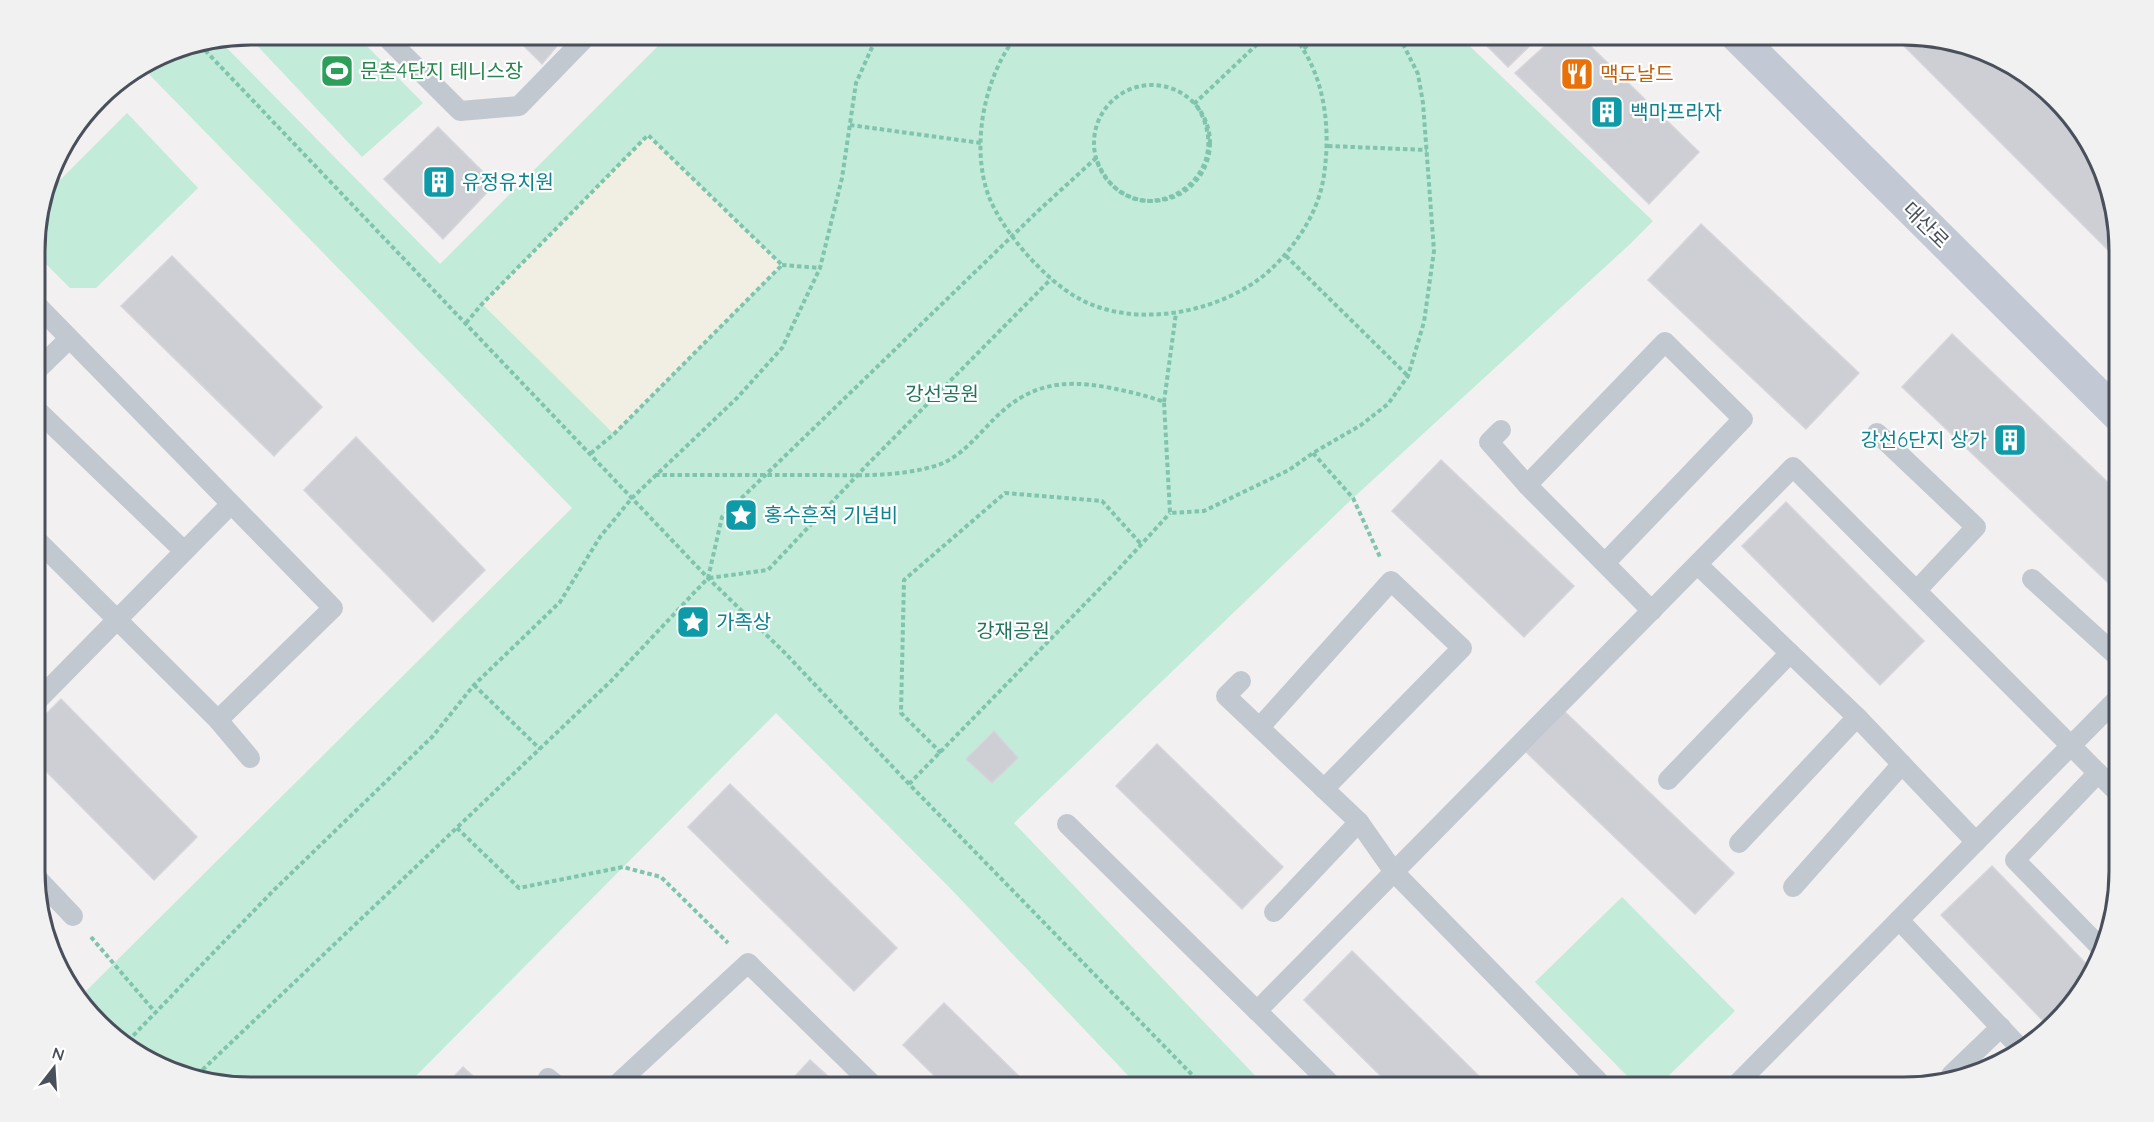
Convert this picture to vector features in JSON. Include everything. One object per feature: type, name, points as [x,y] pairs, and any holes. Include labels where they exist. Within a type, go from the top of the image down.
[{"type":"main road","name":"대산로","points":[[1746,45],[2109,406]]},
{"type":"lane","points":[[394,45],[460,111],[519,105],[578,45]]},
{"type":"lane","points":[[45,314],[333,608],[218,720]]},
{"type":"lane","points":[[45,362],[69,339]]},
{"type":"lane","points":[[1527,484],[1665,342],[1743,418],[1605,563]]},
{"type":"lane","points":[[45,418],[184,551]]},
{"type":"lane","points":[[1501,430],[1490,442],[1527,484],[1652,611]]},
{"type":"lane","points":[[1877,433],[1976,527],[1917,590]]},
{"type":"lane","points":[[1257,1011],[1793,467],[2109,784]]},
{"type":"lane","points":[[45,693],[231,504]]},
{"type":"lane","points":[[45,547],[218,720],[250,758]]},
{"type":"lane","points":[[1698,565],[1857,717],[1976,842]]},
{"type":"lane","points":[[2032,579],[2109,649]]},
{"type":"lane","points":[[1260,728],[1391,580],[1462,648],[1324,789]]},
{"type":"lane","points":[[1668,780],[1790,653]]},
{"type":"lane","points":[[1241,681],[1226,696],[1359,822],[1394,872],[1594,1077]]},
{"type":"lane","points":[[1744,1077],[2109,707]]},
{"type":"lane","points":[[1739,843],[1857,717]]},
{"type":"lane","points":[[1793,887],[1902,764]]},
{"type":"lane","points":[[2096,943],[2015,860],[2098,773]]},
{"type":"lane","points":[[1274,912],[1359,822]]},
{"type":"lane","points":[[1067,824],[1324,1077]]},
{"type":"lane","points":[[46,889],[73,916]]},
{"type":"lane","points":[[1899,920],[2016,1043]]},
{"type":"lane","points":[[626,1077],[748,963],[865,1077]]},
{"type":"lane","points":[[1957,1069],[2001,1027]]},
{"type":"path","points":[[131,1038],[273,891],[433,736],[474,685],[560,602],[600,537],[632,498],[737,398],[782,348],[820,268],[842,178],[856,83],[873,45]]},
{"type":"path","points":[[1010,45],[994,75],[984,108],[981,143],[983,170],[989,197],[1011,236],[1051,279],[1079,299],[1107,308],[1134,313],[1176,313],[1217,303],[1254,284],[1286,256],[1308,223],[1323,186],[1328,146],[1325,108],[1314,72],[1301,45]]},
{"type":"path","points":[[1195,103],[1256,45]]},
{"type":"path","points":[[1304,48],[1307,45]]},
{"type":"path","points":[[909,784],[1170,513],[1204,511],[1289,470],[1313,453],[1344,437],[1392,400],[1408,376],[1424,322],[1434,251],[1424,103],[1418,76],[1404,45]]},
{"type":"path","points":[[205,51],[708,578],[784,652],[1194,1077]]},
{"type":"path","points":[[1156,85],[1175,89],[1195,103],[1208,128],[1209,147],[1205,163],[1192,182],[1178,193],[1162,200],[1147,201],[1126,196],[1107,180],[1096,158],[1094,145],[1096,126],[1105,108],[1119,94],[1137,86],[1156,85]]},
{"type":"path","points":[[850,125],[981,143]]},
{"type":"path","points":[[466,323],[648,135],[782,265],[820,268]]},
{"type":"path","points":[[1328,146],[1427,150]]},
{"type":"path","points":[[202,1071],[611,681],[708,578],[722,517],[1011,236],[1096,158]]},
{"type":"path","points":[[1286,256],[1408,376]]},
{"type":"path","points":[[590,454],[614,434],[782,265]]},
{"type":"path","points":[[708,578],[768,570],[857,475],[1051,279]]},
{"type":"path","points":[[1170,513],[1164,402],[1176,313]]},
{"type":"path","points":[[655,475],[877,476],[939,465],[962,451],[997,416],[1016,401],[1052,385],[1080,383],[1133,392],[1164,402]]},
{"type":"path","points":[[1313,453],[1353,498],[1391,580]]},
{"type":"path","points":[[941,753],[901,713],[904,580],[1005,493],[1102,501],[1142,544]]},
{"type":"path","points":[[474,685],[540,748]]},
{"type":"path","points":[[457,828],[519,888],[623,867],[661,877],[748,963]]},
{"type":"path","points":[[73,916],[155,1011]]},
{"type":"green space","name":"문촌4단지 테니스장","points":[[257,45],[366,45],[423,103],[362,157]]},
{"type":"green space","name":"강선공원","points":[[659,45],[1468,45],[1653,221],[1353,498],[1014,823],[1256,1077],[1130,1077],[949,887],[776,713],[415,1077],[238,1077],[185,1066],[160,1056],[115,1026],[85,992],[572,508],[148,73],[185,56],[226,47],[440,264]]},
{"type":"green space","points":[[127,113],[198,188],[96,288],[70,288],[45,263],[45,238],[49,211],[57,183]]},
{"type":"green space","points":[[1622,897],[1735,1011],[1667,1077],[1628,1077],[1535,982]]},
{"type":"sand","points":[[648,135],[782,265],[614,434],[482,304]]},
{"type":"building","points":[[523,45],[558,45],[542,64]]},
{"type":"building","points":[[1486,45],[1531,45],[1508,67]]},
{"type":"building","name":"백마프라자","points":[[1546,45],[1589,45],[1699,152],[1649,204],[1515,73]]},
{"type":"building","points":[[1903,45],[1956,52],[1982,61],[1994,66],[2034,92],[2063,121],[2081,148],[2093,172],[2102,198],[2109,251]]},
{"type":"building","name":"유정유치원","points":[[438,127],[495,184],[443,239],[384,179]]},
{"type":"building","points":[[1701,224],[1859,373],[1806,429],[1648,280]]},
{"type":"building","points":[[172,256],[322,407],[274,456],[121,306]]},
{"type":"building","name":"강선6단지 상가","points":[[1952,334],[2109,483],[2109,584],[1902,387]]},
{"type":"building","points":[[356,437],[485,570],[433,622],[304,490]]},
{"type":"building","points":[[1441,460],[1574,586],[1524,637],[1392,511]]},
{"type":"building","points":[[1786,502],[1924,641],[1880,685],[1742,546]]},
{"type":"building","points":[[61,699],[197,837],[154,880],[45,770],[45,715]]},
{"type":"building","points":[[1565,712],[1734,873],[1695,914],[1526,752]]},
{"type":"building","points":[[994,731],[1018,758],[992,783],[966,759]]},
{"type":"building","points":[[1157,744],[1283,867],[1242,909],[1116,786]]},
{"type":"building","points":[[730,784],[897,948],[854,991],[688,827]]},
{"type":"building","points":[[1992,866],[2087,964],[2058,1007],[2044,1021],[1941,915]]},
{"type":"building","points":[[1352,951],[1480,1077],[1382,1077],[1304,1000]]},
{"type":"building","points":[[944,1003],[1020,1077],[936,1077],[903,1045]]},
{"type":"building","points":[[810,1060],[829,1077],[794,1077]]},
{"type":"building","points":[[463,1067],[474,1077],[454,1077]]},
{"type":"place","name":"문촌4단지 테니스장","points":[[337,71]]},
{"type":"place","name":"맥도날드","points":[[1577,74]]},
{"type":"place","name":"백마프라자","points":[[1607,112]]},
{"type":"place","name":"유정유치원","points":[[439,182]]},
{"type":"place","name":"강선6단지 상가","points":[[2010,440]]},
{"type":"place","name":"홍수흔적 기념비","points":[[741,515]]},
{"type":"place","name":"가족상","points":[[693,622]]},
{"type":"park label","name":"강재공원","points":[[1013,631]]}]
